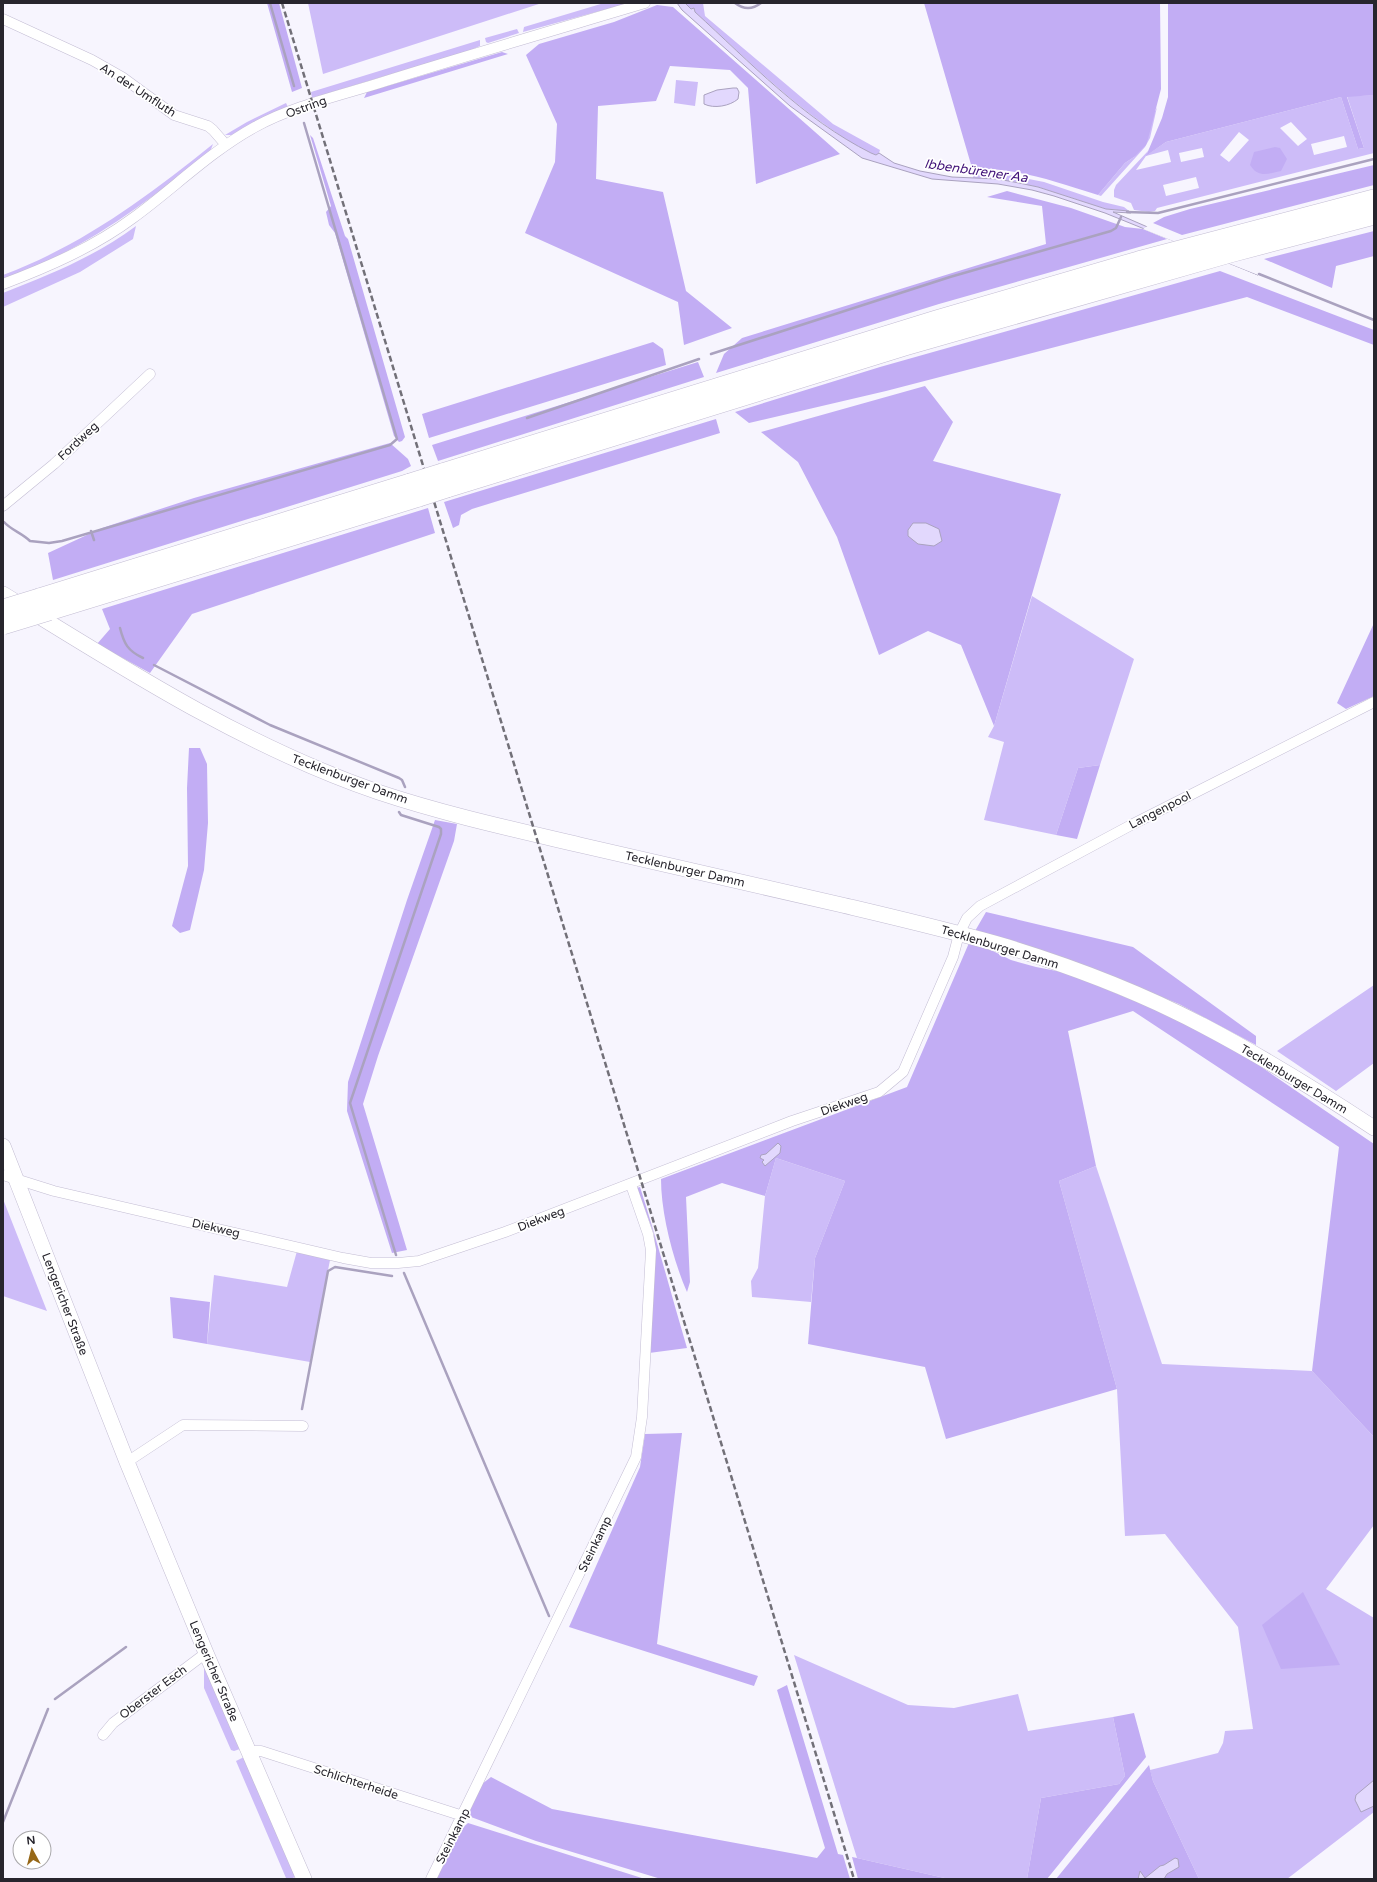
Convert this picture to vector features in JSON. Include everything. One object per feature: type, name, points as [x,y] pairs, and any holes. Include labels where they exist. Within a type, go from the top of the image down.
[{"type":"highway","points":[[445,481],[951,316],[1138,261],[1374,199]]},
{"type":"highway","points":[[3,625],[44,605],[445,481],[905,346],[1230,253],[1374,215]]},
{"type":"highway","points":[[3,609],[44,605]]},
{"type":"main road","name":"Tecklenburger Damm","points":[[3,594],[141,678],[192,707],[269,748],[328,773],[380,792],[474,820],[959,934],[1008,947],[1080,972],[1200,1023],[1280,1069],[1374,1128]]},
{"type":"main road","name":"Lengericher Straße","points":[[3,1146],[10,1177],[127,1462],[248,1752],[304,1879]]},
{"type":"street","name":"Ostring","points":[[3,284],[35,272],[88,246],[131,220],[226,145],[256,126],[312,104],[523,38],[645,3]]},
{"type":"street","name":"An der Umfluth","points":[[3,19],[92,60],[122,76],[174,115],[208,126],[226,145]]},
{"type":"street","name":"Fordweg","points":[[3,506],[54,464],[150,374]]},
{"type":"street","name":"Langenpool","points":[[959,934],[966,918],[980,906],[1133,824],[1374,702]]},
{"type":"street","name":"Diekweg","points":[[10,1177],[54,1191],[335,1256],[371,1263],[419,1261],[505,1232],[631,1185],[792,1121],[879,1092],[903,1072],[953,956],[959,934]]},
{"type":"street","name":"Steinkamp","points":[[431,1879],[463,1816],[636,1457],[642,1417],[651,1250],[648,1234],[631,1185]]},
{"type":"street","points":[[127,1462],[183,1425],[303,1426]]},
{"type":"street","name":"Oberster Esch","points":[[103,1735],[113,1723],[206,1653]]},
{"type":"street","name":"Schlichterheide","points":[[248,1752],[261,1751],[463,1816]]},
{"type":"shaded area","points":[[267,3],[279,3],[302,88],[292,92]]},
{"type":"shaded area","points":[[308,3],[542,3],[323,74]]},
{"type":"shaded area","points":[[604,3],[629,3],[523,32],[524,27]]},
{"type":"shaded area","points":[[677,3],[685,3],[691,9],[694,8],[695,12],[800,107],[846,139],[871,153],[876,155],[879,153],[894,163],[920,171],[952,177],[998,179],[1019,183],[1038,187],[1106,209],[1129,211],[1131,213],[1113,212],[1258,275],[1105,213],[1054,196],[1032,190],[998,184],[932,179],[862,158],[790,106],[682,10]]},
{"type":"shaded area","points":[[685,3],[703,3],[705,16],[833,124],[880,150],[879,153],[876,155],[858,147],[813,116],[761,73],[695,12],[695,9],[691,9]]},
{"type":"shaded area","points":[[924,3],[1160,3],[1161,89],[1146,145],[1134,157],[1125,163],[1098,195],[1022,173],[972,168]]},
{"type":"shaded area","points":[[1168,3],[1374,3],[1374,95],[1347,97],[1364,148],[1358,149],[1341,97],[1166,142],[1146,156],[1162,118],[1168,97]]},
{"type":"shaded area","points":[[657,5],[673,7],[840,154],[756,184],[748,88],[730,70],[670,66],[656,101],[598,106],[596,179],[663,192],[686,291],[732,328],[684,345],[678,302],[525,233],[555,162],[557,124],[526,55],[539,44],[614,22]]},
{"type":"shaded area","points":[[517,29],[519,33],[488,43],[486,42],[485,38]]},
{"type":"shaded area","points":[[480,40],[480,46],[471,50],[312,98],[311,92]]},
{"type":"shaded area","points":[[502,52],[508,54],[364,98],[367,92]]},
{"type":"shaded area","points":[[676,80],[698,82],[695,106],[674,103]]},
{"type":"shaded area","points":[[737,88],[739,92],[738,99],[735,101],[726,105],[717,106],[708,106],[704,104],[704,95],[717,90]]},
{"type":"shaded area","points":[[1374,95],[1374,153],[1157,208],[1155,211],[1149,212],[1134,210],[1131,203],[1114,197],[1116,185],[1148,151],[1147,155],[1166,142],[1341,97],[1358,149],[1364,148],[1347,96]],"holes":[[[1291,122],[1307,139],[1298,146],[1280,128]],[[1239,132],[1249,140],[1229,162],[1220,155]],[[1344,136],[1347,147],[1314,155],[1311,144]],[[1202,148],[1204,157],[1181,162],[1179,153]],[[1168,150],[1171,162],[1136,170],[1146,156]],[[1196,177],[1199,188],[1166,196],[1163,185]]]},
{"type":"shaded area","points":[[286,103],[288,107],[233,135],[225,135],[247,122]]},
{"type":"shaded area","points":[[1157,107],[1150,138],[1145,147],[1101,196],[1098,195],[1125,163],[1134,157]]},
{"type":"shaded area","points":[[310,135],[313,138],[345,236],[348,239],[405,437],[399,442],[394,436],[335,233],[329,225],[326,212],[331,206]]},
{"type":"shaded area","points":[[213,144],[210,152],[137,208],[87,240],[60,255],[3,279],[3,275],[60,249],[113,218],[164,183]]},
{"type":"shaded area","points":[[1275,147],[1280,148],[1287,159],[1281,171],[1264,174],[1256,172],[1250,165],[1254,152]]},
{"type":"shaded area","points":[[1374,165],[1374,185],[1182,235],[1153,223],[1164,217],[1190,209]]},
{"type":"shaded area","points":[[973,172],[1009,175],[1044,182],[1103,202],[1124,207],[1129,211],[1106,209],[1038,187],[998,179],[973,178]]},
{"type":"shaded area","points":[[1007,191],[1071,208],[1125,227],[1143,229],[1167,239],[939,304],[716,373],[724,354],[742,338],[1046,244],[1042,206],[987,197]]},
{"type":"shaded area","points":[[136,226],[133,239],[80,272],[3,307],[3,293],[55,272],[88,256],[121,237]]},
{"type":"shaded area","points":[[1374,231],[1374,256],[1336,266],[1332,288],[1264,259]]},
{"type":"shaded area","points":[[1220,271],[1374,330],[1374,345],[1247,297],[886,391],[749,423],[735,412],[880,367]]},
{"type":"shaded area","points":[[653,342],[663,349],[666,365],[429,438],[422,414]]},
{"type":"shaded area","points":[[698,362],[704,377],[438,461],[432,445]]},
{"type":"shaded area","points":[[925,386],[953,422],[933,461],[1061,494],[994,726],[961,645],[928,631],[879,655],[837,537],[798,462],[761,432]]},
{"type":"shaded area","points":[[716,419],[720,433],[472,509],[461,515],[459,525],[453,528],[444,502]]},
{"type":"shaded area","points":[[390,443],[408,459],[411,466],[402,471],[53,580],[48,553],[102,528],[194,498]]},
{"type":"shaded area","points":[[428,508],[435,533],[192,614],[150,673],[97,644],[110,629],[102,609]]},
{"type":"shaded area","points":[[913,523],[926,523],[939,529],[942,541],[934,546],[918,544],[908,536],[908,530]]},
{"type":"shaded area","points":[[1032,596],[1134,659],[1100,765],[1078,768],[1056,835],[984,820],[1004,742],[988,737],[994,726]]},
{"type":"shaded area","points":[[1374,623],[1374,696],[1346,709],[1337,703]]},
{"type":"shaded area","points":[[189,748],[200,748],[207,764],[208,823],[204,870],[190,930],[180,933],[172,926],[188,866],[187,788]]},
{"type":"shaded area","points":[[1100,765],[1077,839],[1056,835],[1078,768]]},
{"type":"shaded area","points":[[435,820],[457,824],[454,841],[378,1056],[363,1104],[407,1250],[392,1253],[347,1111],[348,1082],[407,900]]},
{"type":"shaded area","points":[[986,912],[1133,947],[1256,1036],[1256,1045],[1179,1004],[1135,986],[975,931]]},
{"type":"shaded area","points":[[969,943],[989,949],[1011,960],[1067,973],[1178,1019],[1254,1062],[1374,1144],[1374,1437],[1312,1371],[1339,1147],[1133,1011],[1068,1031],[1096,1166],[1059,1181],[1117,1389],[946,1439],[925,1367],[808,1344],[815,1258],[845,1181],[776,1158],[765,1196],[722,1183],[686,1197],[690,1282],[687,1292],[677,1266],[669,1236],[663,1206],[661,1179],[907,1087]]},
{"type":"shaded area","points":[[1374,985],[1374,1063],[1336,1091],[1277,1051]]},
{"type":"shaded area","points":[[778,1143],[781,1146],[780,1153],[765,1166],[762,1162],[764,1160],[760,1158],[761,1155],[766,1154]]},
{"type":"shaded area","points":[[776,1158],[845,1181],[815,1258],[811,1302],[752,1297],[751,1281],[758,1268],[765,1196]]},
{"type":"shaded area","points":[[1096,1166],[1162,1364],[1312,1371],[1374,1437],[1374,1525],[1326,1589],[1374,1618],[1374,1812],[1287,1879],[1199,1879],[1153,1781],[1150,1770],[1218,1753],[1223,1743],[1225,1731],[1253,1729],[1238,1627],[1165,1534],[1125,1536],[1117,1389],[1059,1181]]},
{"type":"shaded area","points":[[640,1187],[652,1227],[687,1348],[649,1353],[655,1252],[654,1234],[637,1188]]},
{"type":"shaded area","points":[[3,1199],[47,1311],[3,1296]]},
{"type":"shaded area","points":[[297,1251],[330,1260],[310,1362],[207,1344],[214,1275],[287,1287]]},
{"type":"shaded area","points":[[170,1297],[210,1302],[207,1344],[173,1338]]},
{"type":"shaded area","points":[[682,1433],[657,1644],[758,1676],[754,1686],[569,1627],[640,1467],[645,1434]]},
{"type":"shaded area","points":[[1303,1592],[1340,1665],[1281,1669],[1262,1625]]},
{"type":"shaded area","points":[[794,1655],[908,1705],[954,1708],[1018,1694],[1028,1731],[1113,1717],[1125,1776],[1119,1784],[1041,1798],[1027,1879],[949,1879],[857,1858]]},
{"type":"shaded area","points":[[204,1662],[240,1749],[234,1751],[231,1750],[204,1688]]},
{"type":"shaded area","points":[[787,1685],[838,1854],[843,1855],[850,1879],[661,1879],[536,1841],[471,1817],[469,1812],[482,1784],[491,1777],[552,1809],[817,1858],[825,1848],[777,1690]]},
{"type":"shaded area","points":[[1134,1713],[1146,1757],[1047,1879],[1027,1879],[1041,1798],[1119,1784],[1125,1776],[1113,1717]]},
{"type":"shaded area","points":[[244,1757],[298,1876],[290,1879],[286,1878],[236,1761]]},
{"type":"shaded area","points":[[1149,1765],[1153,1781],[1199,1879],[1056,1879]]},
{"type":"shaded area","points":[[1374,1780],[1374,1806],[1361,1812],[1355,1800],[1356,1795]]},
{"type":"shaded area","points":[[468,1823],[645,1879],[436,1879],[459,1831]]},
{"type":"shaded area","points":[[852,1857],[857,1858],[949,1879],[858,1879]]},
{"type":"shaded area","points":[[1175,1858],[1178,1859],[1179,1867],[1167,1874],[1164,1879],[1138,1879],[1140,1871],[1145,1878],[1160,1866]]},
{"type":"pier","points":[[1149,225],[1262,271],[1258,275],[1143,229]]},
{"type":"waterway","points":[[270,3],[294,86]]},
{"type":"waterway","points":[[735,3],[745,8],[751,8],[761,3]]},
{"type":"waterway","points":[[4,522],[30,541],[49,543],[62,541],[390,445],[397,439],[304,123]]},
{"type":"waterway","points":[[1127,212],[1158,213],[1374,159]]},
{"type":"waterway","points":[[711,354],[950,277],[1111,231],[1116,228],[1121,217]]},
{"type":"waterway","name":"Ibbenbürener Aa","points":[[1259,274],[1374,320]]},
{"type":"waterway","points":[[527,418],[699,359]]},
{"type":"waterway","points":[[91,531],[94,540]]},
{"type":"waterway","points":[[120,628],[123,638],[130,650],[143,658]]},
{"type":"waterway","points":[[154,665],[270,725],[399,778],[402,780],[405,787]]},
{"type":"waterway","points":[[396,1255],[350,1103],[441,834],[441,829],[439,827],[401,815],[399,812]]},
{"type":"waterway","points":[[302,1409],[328,1271],[335,1267],[392,1276]]},
{"type":"waterway","points":[[404,1273],[549,1616]]},
{"type":"waterway","points":[[55,1699],[126,1647]]},
{"type":"waterway","points":[[3,1822],[48,1709]]},
{"type":"railway","points":[[282,3],[854,1879]]}]
